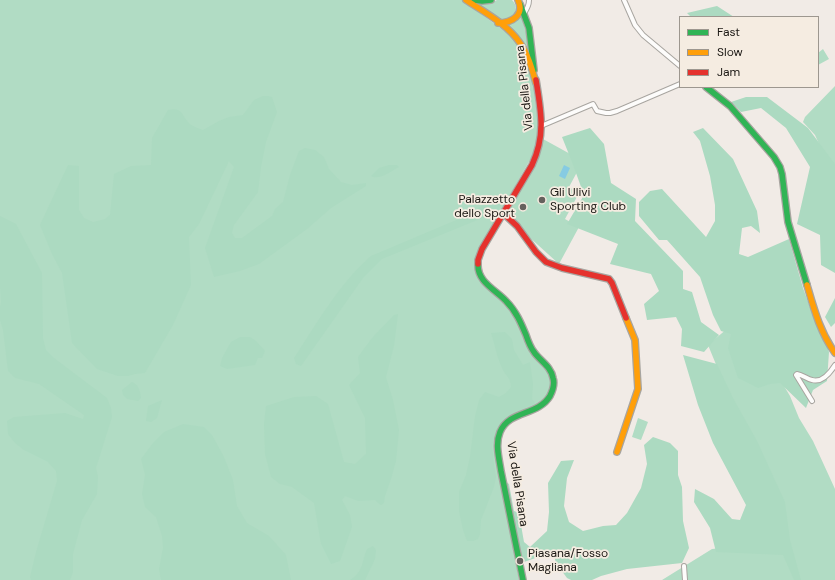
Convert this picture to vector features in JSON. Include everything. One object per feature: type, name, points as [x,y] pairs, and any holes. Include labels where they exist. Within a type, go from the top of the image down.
[{"type":"main road","points":[[466,0],[498,22],[519,42],[531,65],[536,83]]},
{"type":"main road","points":[[474,0],[490,0]]},
{"type":"main road","points":[[498,22],[507,23],[515,19],[519,11],[519,1]]},
{"type":"main road","name":"Via della Pisana","points":[[519,1],[529,28],[541,126],[540,144],[536,158],[479,254],[477,269],[483,280],[513,308],[533,351],[551,370],[554,381],[553,391],[546,401],[536,409],[511,419],[502,428],[498,439],[498,451],[503,480],[523,580]]},
{"type":"main road","points":[[707,88],[730,106],[774,157],[780,167],[788,222],[815,314],[819,327],[835,353]]},
{"type":"main road","points":[[503,213],[519,228],[536,252],[546,262],[564,269],[606,278],[612,283],[635,340],[638,389],[617,452]]},
{"type":"street","points":[[524,13],[528,8],[529,0]]},
{"type":"street","points":[[624,0],[635,25],[639,30],[679,65]]},
{"type":"street","points":[[541,126],[593,104],[597,110],[601,112],[606,113],[617,111],[679,84]]},
{"type":"street","points":[[812,401],[796,375],[801,374],[816,381],[821,380],[831,372],[835,365]]},
{"type":"street","points":[[684,566],[685,580]]},
{"type":"green space","points":[[0,0],[462,0],[510,35],[525,55],[533,81],[539,132],[535,151],[481,246],[474,263],[476,273],[481,281],[511,309],[531,353],[548,370],[552,379],[551,389],[546,398],[536,407],[500,427],[498,465],[519,580],[0,580]]},
{"type":"green space","points":[[497,0],[512,0],[514,2],[516,9],[512,18],[501,22],[472,2],[493,2]]},
{"type":"green space","points":[[717,6],[732,16],[690,16],[687,13]]},
{"type":"green space","points":[[521,15],[526,32],[528,51],[507,26]]},
{"type":"green space","points":[[823,49],[829,59],[819,64],[819,52]]},
{"type":"green space","points":[[835,86],[835,173],[824,155],[815,135],[803,122],[805,117]]},
{"type":"green space","points":[[263,96],[272,97],[277,112],[266,142],[258,192],[234,225],[232,233],[235,238],[242,238],[272,216],[275,209],[283,202],[290,175],[299,151],[305,148],[315,150],[324,157],[329,169],[341,182],[352,185],[366,183],[366,186],[331,208],[307,229],[259,264],[240,271],[214,277],[205,248],[234,167],[229,161],[199,224],[189,237],[191,285],[173,325],[145,373],[118,376],[97,369],[72,343],[62,273],[40,225],[68,165],[79,166],[79,210],[84,218],[93,222],[105,219],[110,215],[114,174],[131,166],[151,165],[152,138],[168,110],[179,110],[189,123],[203,130],[229,117],[243,115],[254,100]]},
{"type":"green space","points":[[746,97],[767,97],[808,128],[835,164],[835,273],[821,265],[820,235],[797,224],[810,167],[786,128],[761,108],[741,112],[731,102]]},
{"type":"green space","points":[[590,128],[604,144],[611,183],[636,199],[635,221],[683,271],[683,289],[692,292],[701,322],[719,335],[704,352],[681,346],[682,329],[676,317],[647,320],[644,304],[659,291],[651,274],[610,264],[618,244],[567,224],[584,195],[562,137]]},
{"type":"green space","points":[[703,128],[733,159],[757,211],[760,233],[751,226],[742,228],[739,254],[748,257],[789,239],[803,288],[815,321],[829,352],[827,381],[813,390],[806,408],[780,383],[770,384],[758,388],[738,378],[728,348],[731,334],[721,331],[713,315],[700,277],[667,240],[659,240],[639,216],[639,202],[650,191],[662,189],[706,237],[715,221],[715,205],[710,176],[700,141],[693,132]]},
{"type":"green space","name":"Gli Ulivi Sporting Club","points":[[543,139],[583,161],[569,187],[579,193],[565,219],[579,227],[559,264],[517,226],[506,208]]},
{"type":"green space","points":[[389,165],[397,165],[399,167],[378,177],[371,176],[379,168]]},
{"type":"green space","points":[[497,197],[502,203],[497,212],[382,259],[363,278],[301,366],[296,364],[294,358],[329,304],[359,267],[371,256],[461,218]]},
{"type":"green space","points":[[0,216],[16,224],[42,273],[43,338],[46,350],[54,358],[107,398],[111,408],[112,417],[96,468],[98,477],[97,494],[82,520],[73,554],[73,572],[70,580],[31,580],[30,577],[36,552],[57,481],[56,471],[48,462],[24,450],[15,443],[8,434],[7,421],[14,417],[65,413],[83,419],[84,415],[39,384],[15,378],[8,371],[3,330],[0,320]]},
{"type":"green space","points":[[835,298],[835,323],[831,327],[825,317]]},
{"type":"green space","points":[[398,314],[394,346],[386,377],[393,400],[399,430],[396,461],[384,503],[381,505],[375,500],[358,501],[345,496],[342,500],[350,515],[352,527],[340,561],[331,564],[321,544],[314,503],[292,487],[280,484],[271,477],[265,454],[264,424],[266,406],[294,397],[316,396],[328,404],[344,462],[355,464],[366,454],[365,418],[349,385],[360,373],[358,357],[372,338],[394,315]]},
{"type":"green space","points":[[735,322],[778,376],[790,396],[799,418],[813,441],[835,489],[835,580],[662,580],[712,549],[740,546],[785,548],[729,396],[708,345]]},
{"type":"green space","points":[[505,332],[512,339],[514,350],[523,365],[530,362],[533,384],[532,399],[535,403],[532,408],[511,415],[498,427],[492,445],[496,477],[494,487],[481,520],[478,539],[467,541],[459,511],[459,492],[466,475],[470,457],[475,416],[479,400],[485,392],[499,397],[506,393],[511,387],[511,383],[499,361],[491,333]]},
{"type":"green space","points":[[240,337],[250,337],[256,341],[265,351],[262,358],[258,358],[255,365],[227,369],[220,366],[222,358],[231,342]]},
{"type":"green space","points":[[683,355],[717,364],[733,398],[757,441],[785,502],[790,540],[801,580],[794,580],[783,555],[716,552],[710,528],[694,502],[695,489],[714,499],[732,519],[740,520],[746,505],[713,443],[698,405]]},
{"type":"green space","points":[[132,382],[140,391],[141,398],[138,401],[127,399],[123,395],[122,390]]},
{"type":"green space","points":[[162,400],[157,418],[151,422],[146,421],[148,406]]},
{"type":"green space","points":[[638,418],[648,422],[641,440],[632,437]]},
{"type":"green space","points":[[183,424],[204,427],[212,435],[224,457],[233,480],[237,506],[247,523],[269,536],[286,555],[291,580],[161,580],[159,569],[163,548],[162,536],[156,517],[145,507],[142,494],[145,475],[141,459],[153,443],[164,432]]},
{"type":"green space","points":[[653,437],[670,443],[678,451],[678,475],[682,487],[683,521],[689,548],[682,563],[627,569],[592,580],[571,580],[567,578],[556,563],[553,552],[524,562],[521,560],[505,481],[509,484],[514,511],[524,515],[521,525],[524,542],[530,547],[547,531],[549,512],[548,483],[561,461],[574,460],[567,478],[564,506],[569,522],[583,531],[603,526],[616,525],[627,513],[641,488],[647,464],[644,445]]},
{"type":"green space","points":[[373,546],[376,550],[375,559],[365,580],[350,580],[355,577],[360,570],[367,549]]},
{"type":"water","points":[[564,165],[570,168],[565,179],[559,176]]},
{"type":"traffic: fast","points":[[474,0],[491,0]]},
{"type":"traffic: fast","points":[[520,4],[529,28],[534,70]]},
{"type":"traffic: fast","points":[[707,88],[730,106],[774,157],[780,167],[788,222],[807,285]]},
{"type":"traffic: fast","points":[[478,264],[484,281],[510,305],[522,326],[531,348],[550,370],[554,380],[552,392],[545,402],[538,407],[510,420],[504,425],[500,432],[498,441],[501,471],[523,580]]},
{"type":"traffic: slow","points":[[466,0],[495,19],[515,36],[530,62],[536,83]]},
{"type":"traffic: slow","points":[[498,23],[508,22],[516,17],[520,10],[518,0]]},
{"type":"traffic: slow","points":[[807,285],[821,329],[835,353]]},
{"type":"traffic: slow","points":[[617,452],[638,389],[635,340],[626,318]]},
{"type":"traffic: jam","points":[[478,264],[482,249],[532,165],[536,154],[541,133],[541,113],[536,80]]},
{"type":"traffic: jam","points":[[503,213],[517,226],[536,252],[546,262],[562,268],[609,279],[626,318]]},
{"type":"place","name":"Gli Ulivi Sporting Club","points":[[542,200]]},
{"type":"place","name":"Palazzetto dello Sport","points":[[523,207]]},
{"type":"place","name":"Piasana/Fosso Magliana","points":[[520,561]]}]
